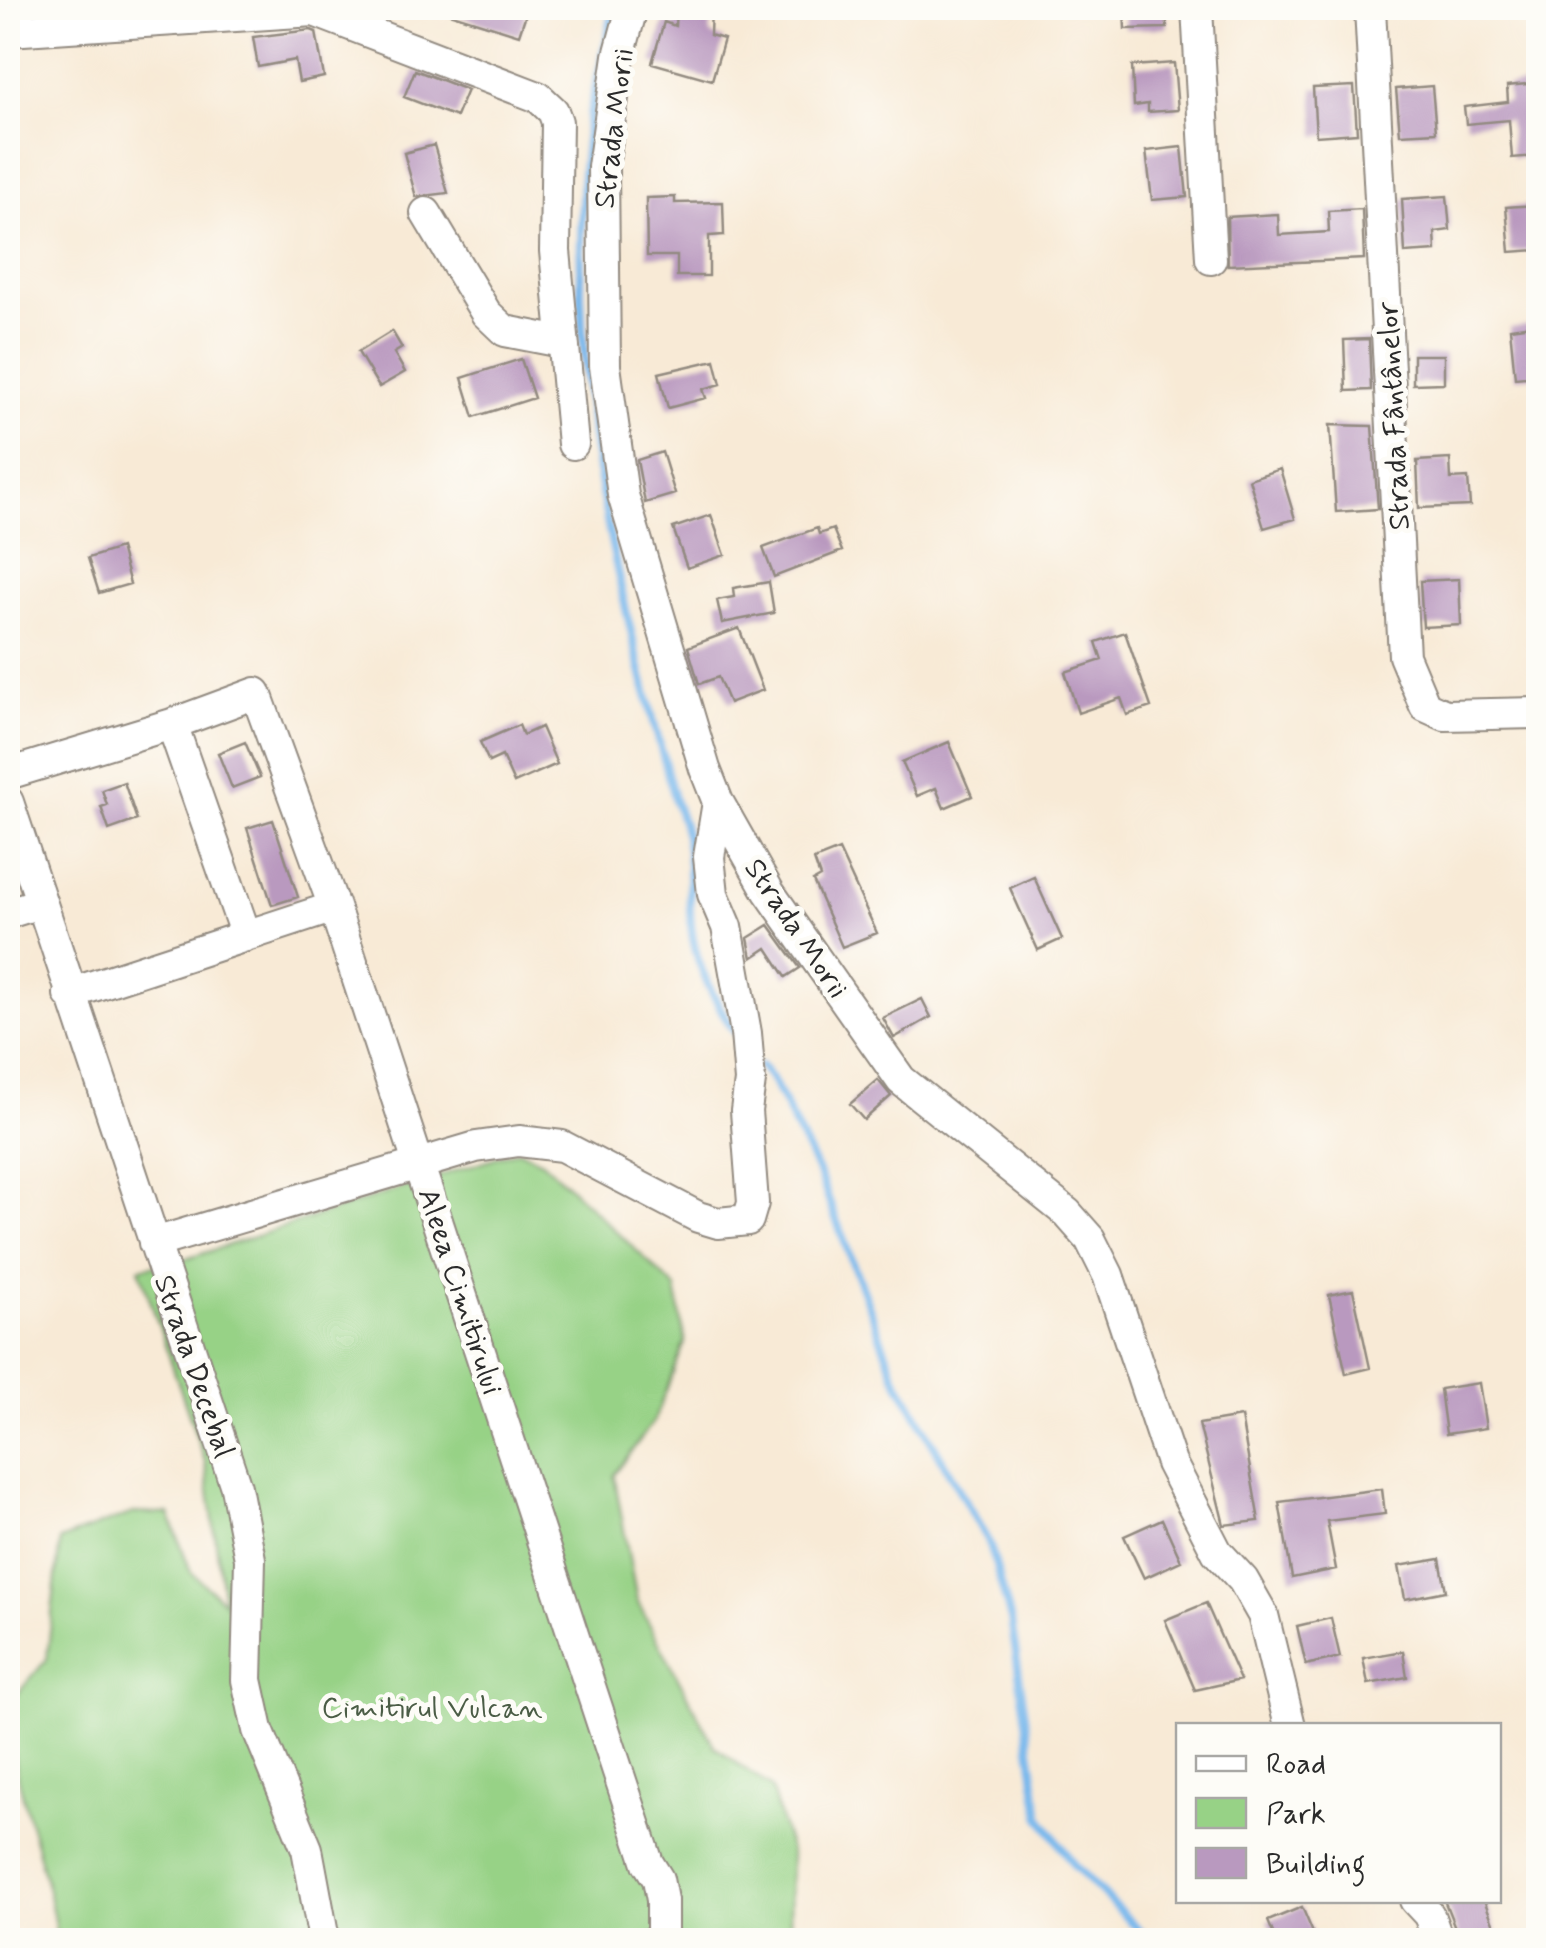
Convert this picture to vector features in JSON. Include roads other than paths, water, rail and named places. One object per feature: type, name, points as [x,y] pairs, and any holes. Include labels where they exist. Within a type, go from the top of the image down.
[{"type":"street","name":"Strada Morii","points":[[632,8],[582,164],[622,495],[668,658],[718,802],[769,892],[901,1080],[1066,1212],[1090,1238],[1114,1292],[1171,1463],[1217,1552],[1243,1580],[1263,1615],[1289,1723]]},
{"type":"street","points":[[1198,8],[1210,259]]},
{"type":"street","name":"Strada Fântânelor","points":[[1370,8],[1404,656],[1426,706],[1445,715],[1538,713]]},
{"type":"street","points":[[8,32],[314,11],[538,96],[553,110],[582,164],[562,342],[572,444]]},
{"type":"street","points":[[426,213],[486,313],[505,331],[562,342]]},
{"type":"street","name":"Aleea Cimitirului","points":[[172,724],[256,694],[334,907],[648,1863],[658,1879],[662,1940]]},
{"type":"street","points":[[8,774],[172,724],[246,936]]},
{"type":"street","name":"Strada Decebal","points":[[8,802],[236,1487],[250,1560],[247,1680],[258,1730],[307,1849],[324,1940]]},
{"type":"street","points":[[154,1243],[501,1142],[540,1141],[562,1146],[698,1217],[718,1223],[748,1220],[753,1204],[746,1111],[750,1081],[746,1032],[727,928],[712,894],[710,856],[718,802]]},
{"type":"street","points":[[8,913],[40,903]]},
{"type":"street","points":[[70,994],[334,907]]},
{"type":"street","points":[[1418,1903],[1429,1916],[1438,1940]]},
{"type":"waterway","points":[[614,8],[589,119],[584,165],[581,241],[587,384],[622,594],[686,839],[696,951],[709,987],[734,1031]]},
{"type":"waterway","points":[[761,1066],[774,1083],[819,1174],[895,1376],[990,1545],[1011,1620],[1040,1816],[1074,1865],[1149,1940]]},
{"type":"park label","name":"Cimitirul Vulcan","points":[[432,1707]]}]
